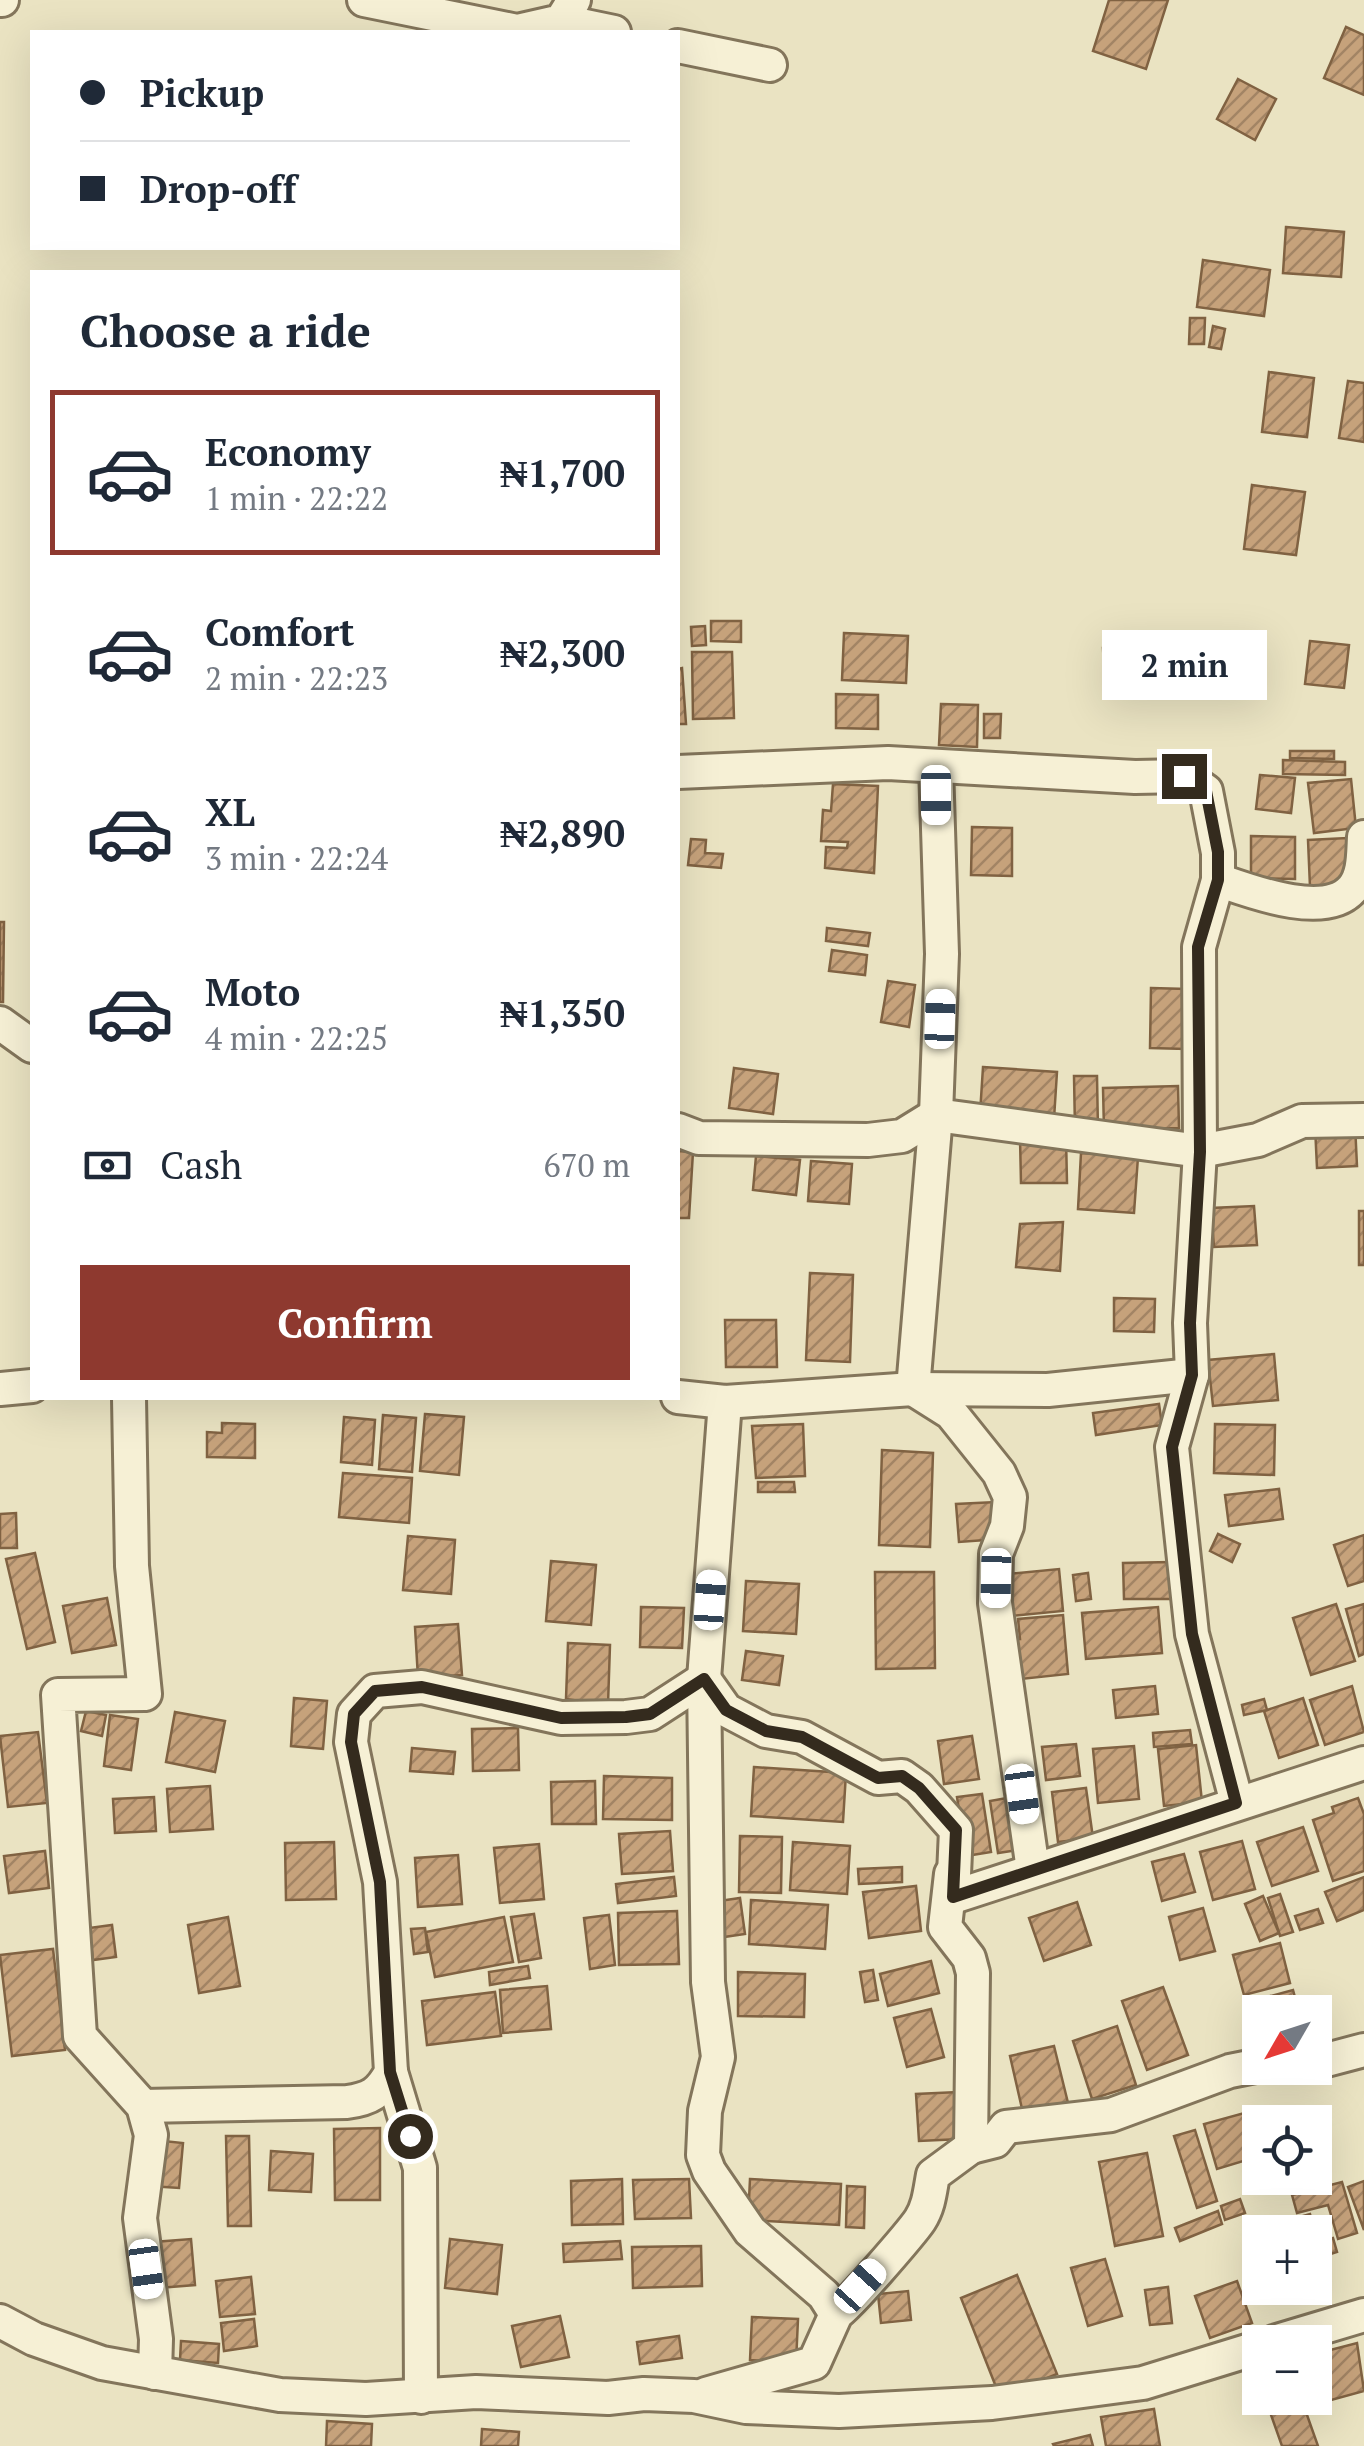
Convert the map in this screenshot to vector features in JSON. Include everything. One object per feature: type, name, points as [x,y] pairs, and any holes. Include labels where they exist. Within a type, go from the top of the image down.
[{"type":"street","points":[[364,0],[512,30]]},
{"type":"street","points":[[520,30],[567,11],[610,30]]},
{"type":"street","points":[[680,46],[770,65]]},
{"type":"street","points":[[680,775],[888,763],[1184,776],[1206,791],[1218,852],[1218,880],[1198,947],[1200,1152],[1190,1323],[1192,1375],[1172,1447],[1192,1634],[1236,1803]]},
{"type":"street","points":[[913,1390],[936,1115],[942,954],[936,766]]},
{"type":"street","points":[[1218,880],[1294,902],[1332,900],[1354,888],[1361,874],[1364,837]]},
{"type":"street","points":[[0,1023],[30,1045]]},
{"type":"street","points":[[680,1131],[699,1138],[868,1140],[902,1136],[936,1115],[1200,1152],[1258,1140],[1302,1121],[1364,1120]]},
{"type":"street","points":[[680,1397],[725,1402],[913,1390],[1048,1390],[1192,1375]]},
{"type":"street","points":[[0,1389],[30,1386]]},
{"type":"street","points":[[913,1390],[952,1412],[999,1472],[1010,1497],[1007,1526],[996,1554],[995,1603],[1034,1870]]},
{"type":"street","points":[[129,1400],[132,1566],[145,1694],[58,1695],[80,2036],[143,2106],[151,2135],[140,2218],[156,2339],[155,2373]]},
{"type":"street","points":[[725,1402],[704,1679],[708,1982],[718,2057],[705,2111],[703,2155],[708,2172],[750,2231],[824,2295],[836,2314]]},
{"type":"street","points":[[704,1679],[726,1710],[766,1731],[802,1737],[878,1778],[902,1776],[919,1788],[956,1830],[953,1897],[1236,1803],[1363,1768]]},
{"type":"street","points":[[421,2398],[420,2168],[390,2072],[380,1882],[351,1742],[354,1714],[363,1700],[396,1686],[422,1687],[561,1718],[626,1717],[650,1714],[704,1679]]},
{"type":"street","points":[[956,1830],[944,1927],[969,1958],[973,1973],[971,2146]]},
{"type":"street","points":[[1332,2058],[1364,2050]]},
{"type":"street","points":[[694,2396],[733,2389],[814,2363],[836,2314],[848,2309],[860,2286],[918,2223],[928,2204],[932,2174],[971,2146],[996,2141],[1006,2127],[1110,2115],[1242,2069]]},
{"type":"street","points":[[143,2106],[244,2107],[367,2100],[382,2090],[390,2072]]},
{"type":"street","points":[[1331,2325],[1364,2315]]},
{"type":"street","points":[[0,2321],[34,2339],[102,2363],[280,2394],[421,2398],[476,2392],[608,2398],[644,2394],[694,2396],[746,2408],[839,2411],[992,2403],[1143,2383],[1242,2353]]},
{"type":"building","points":[[1109,0],[1168,0],[1146,69],[1093,51]]},
{"type":"building","points":[[1346,27],[1364,35],[1364,95],[1324,78]]},
{"type":"building","points":[[1238,79],[1276,99],[1255,140],[1217,119]]},
{"type":"building","points":[[1286,227],[1344,232],[1341,277],[1283,273]]},
{"type":"building","points":[[1203,260],[1270,270],[1264,316],[1197,307]]},
{"type":"building","points":[[1190,318],[1205,318],[1204,344],[1189,344]]},
{"type":"building","points":[[1213,326],[1225,329],[1221,349],[1209,347]]},
{"type":"building","points":[[1269,372],[1314,378],[1307,437],[1262,432]]},
{"type":"building","points":[[1348,381],[1364,383],[1364,442],[1339,438]]},
{"type":"building","points":[[1252,485],[1305,492],[1296,555],[1244,549]]},
{"type":"building","points":[[711,621],[741,621],[741,642],[711,641]]},
{"type":"building","points":[[705,626],[706,645],[692,646],[691,627]]},
{"type":"building","points":[[844,633],[908,636],[906,683],[842,680]]},
{"type":"building","points":[[1310,641],[1349,645],[1344,688],[1305,684]]},
{"type":"building","points":[[1103,648],[1129,648],[1129,667],[1104,668]]},
{"type":"building","points":[[692,652],[732,652],[734,718],[693,719]]},
{"type":"building","points":[[682,668],[686,724],[680,724]]},
{"type":"building","points":[[836,694],[878,695],[878,729],[836,728]]},
{"type":"building","points":[[941,704],[978,705],[977,747],[939,745]]},
{"type":"building","points":[[984,714],[1001,714],[1000,738],[984,738]]},
{"type":"building","points":[[1290,751],[1334,751],[1334,759],[1290,758]]},
{"type":"building","points":[[1283,760],[1345,762],[1345,775],[1283,774]]},
{"type":"building","points":[[1260,775],[1295,778],[1291,813],[1256,809]]},
{"type":"building","points":[[1351,779],[1356,828],[1314,833],[1308,783]]},
{"type":"building","points":[[833,784],[878,786],[874,873],[825,868],[826,847],[847,848],[848,842],[821,841],[823,810],[831,811]]},
{"type":"building","points":[[972,827],[1012,828],[1012,876],[971,875]]},
{"type":"building","points":[[1251,836],[1295,837],[1295,879],[1251,878]]},
{"type":"building","points":[[1347,838],[1350,885],[1310,887],[1308,840]]},
{"type":"building","points":[[691,839],[706,840],[705,853],[723,854],[721,868],[688,865]]},
{"type":"building","points":[[0,922],[4,922],[3,1002],[0,1002]]},
{"type":"building","points":[[827,928],[870,933],[868,946],[826,941]]},
{"type":"building","points":[[832,950],[867,955],[865,975],[829,971]]},
{"type":"building","points":[[888,981],[915,985],[909,1027],[881,1022]]},
{"type":"building","points":[[1151,988],[1187,989],[1186,1049],[1150,1048]]},
{"type":"building","points":[[983,1067],[1057,1072],[1054,1119],[980,1114]]},
{"type":"building","points":[[734,1068],[778,1074],[773,1114],[729,1108]]},
{"type":"building","points":[[1074,1076],[1097,1076],[1098,1130],[1075,1130]]},
{"type":"building","points":[[1178,1086],[1179,1128],[1104,1130],[1103,1088]]},
{"type":"building","points":[[1355,1124],[1357,1166],[1317,1168],[1315,1126]]},
{"type":"building","points":[[1066,1137],[1067,1183],[1021,1183],[1020,1138]]},
{"type":"building","points":[[680,1151],[693,1152],[689,1218],[680,1218]]},
{"type":"building","points":[[1081,1153],[1138,1157],[1134,1213],[1078,1209]]},
{"type":"building","points":[[756,1156],[800,1160],[796,1195],[753,1190]]},
{"type":"building","points":[[811,1161],[852,1164],[849,1204],[808,1201]]},
{"type":"building","points":[[1254,1206],[1257,1245],[1214,1247],[1211,1208]]},
{"type":"building","points":[[1359,1211],[1364,1211],[1364,1265],[1359,1265]]},
{"type":"building","points":[[1063,1222],[1060,1271],[1016,1267],[1020,1224]]},
{"type":"building","points":[[810,1273],[853,1275],[850,1362],[806,1360]]},
{"type":"building","points":[[1114,1298],[1155,1299],[1154,1332],[1114,1331]]},
{"type":"building","points":[[725,1320],[776,1320],[777,1367],[726,1367]]},
{"type":"building","points":[[1274,1354],[1278,1400],[1213,1406],[1208,1360]]},
{"type":"building","points":[[1159,1404],[1162,1425],[1096,1435],[1093,1413]]},
{"type":"building","points":[[425,1414],[464,1417],[459,1475],[420,1471]]},
{"type":"building","points":[[383,1415],[416,1418],[412,1472],[379,1469]]},
{"type":"building","points":[[344,1417],[375,1420],[372,1465],[341,1462]]},
{"type":"building","points":[[222,1423],[255,1424],[255,1458],[207,1457],[207,1432],[222,1433]]},
{"type":"building","points":[[803,1424],[805,1476],[756,1478],[752,1426]]},
{"type":"building","points":[[1215,1424],[1275,1425],[1274,1475],[1214,1473]]},
{"type":"building","points":[[882,1450],[933,1453],[930,1547],[879,1545]]},
{"type":"building","points":[[343,1473],[412,1478],[409,1523],[339,1517]]},
{"type":"building","points":[[758,1482],[794,1482],[795,1492],[758,1492]]},
{"type":"building","points":[[1279,1489],[1283,1519],[1229,1526],[1225,1495]]},
{"type":"building","points":[[996,1502],[999,1539],[959,1542],[956,1504]]},
{"type":"building","points":[[16,1513],[17,1548],[0,1548],[0,1514]]},
{"type":"building","points":[[1218,1534],[1240,1544],[1232,1562],[1210,1551]]},
{"type":"building","points":[[1364,1535],[1364,1581],[1348,1586],[1334,1545]]},
{"type":"building","points":[[408,1536],[455,1540],[451,1594],[403,1590]]},
{"type":"building","points":[[35,1553],[55,1642],[27,1649],[6,1559]]},
{"type":"building","points":[[551,1561],[596,1565],[591,1625],[546,1621]]},
{"type":"building","points":[[1170,1562],[1171,1599],[1124,1599],[1123,1563]]},
{"type":"building","points":[[1059,1569],[1063,1611],[1011,1616],[1007,1574]]},
{"type":"building","points":[[875,1572],[934,1572],[935,1668],[876,1669]]},
{"type":"building","points":[[1088,1573],[1091,1599],[1076,1601],[1073,1575]]},
{"type":"building","points":[[746,1581],[799,1584],[796,1634],[743,1631]]},
{"type":"building","points":[[107,1598],[116,1645],[72,1653],[63,1606]]},
{"type":"building","points":[[1336,1604],[1355,1661],[1311,1675],[1293,1618]]},
{"type":"building","points":[[1364,1604],[1364,1654],[1359,1656],[1346,1609]]},
{"type":"building","points":[[641,1607],[684,1608],[682,1648],[640,1647]]},
{"type":"building","points":[[1158,1607],[1162,1653],[1086,1659],[1082,1613]]},
{"type":"building","points":[[1063,1615],[1068,1674],[1021,1679],[1008,1640],[1020,1639],[1018,1619]]},
{"type":"building","points":[[458,1624],[462,1675],[418,1678],[415,1627]]},
{"type":"building","points":[[568,1643],[610,1645],[608,1705],[566,1699]]},
{"type":"building","points":[[746,1651],[783,1656],[779,1685],[742,1680]]},
{"type":"building","points":[[1155,1686],[1158,1714],[1116,1718],[1113,1690]]},
{"type":"building","points":[[1352,1686],[1364,1732],[1325,1745],[1310,1700]]},
{"type":"building","points":[[294,1698],[327,1701],[323,1749],[291,1746]]},
{"type":"building","points":[[1303,1698],[1318,1745],[1279,1758],[1264,1711]]},
{"type":"building","points":[[1264,1699],[1267,1710],[1244,1715],[1242,1705]]},
{"type":"building","points":[[86,1711],[106,1715],[102,1736],[81,1731]]},
{"type":"building","points":[[175,1712],[225,1721],[215,1772],[166,1762]]},
{"type":"building","points":[[110,1715],[138,1719],[131,1770],[104,1766]]},
{"type":"building","points":[[518,1728],[519,1770],[473,1771],[472,1729]]},
{"type":"building","points":[[1190,1730],[1192,1744],[1154,1747],[1153,1733]]},
{"type":"building","points":[[38,1732],[47,1803],[8,1807],[0,1736]]},
{"type":"building","points":[[972,1736],[979,1779],[944,1784],[938,1741]]},
{"type":"building","points":[[1076,1744],[1080,1776],[1046,1780],[1042,1747]]},
{"type":"building","points":[[1196,1745],[1202,1802],[1164,1806],[1158,1749]]},
{"type":"building","points":[[1134,1746],[1139,1799],[1098,1803],[1093,1749]]},
{"type":"building","points":[[412,1748],[455,1752],[453,1774],[410,1771]]},
{"type":"building","points":[[754,1767],[846,1773],[843,1822],[751,1816]]},
{"type":"building","points":[[604,1776],[672,1778],[672,1820],[603,1819]]},
{"type":"building","points":[[595,1781],[596,1824],[552,1824],[551,1782]]},
{"type":"building","points":[[210,1786],[213,1829],[170,1832],[167,1789]]},
{"type":"building","points":[[1086,1788],[1093,1838],[1058,1842],[1052,1792]]},
{"type":"building","points":[[982,1794],[991,1852],[966,1856],[957,1797]]},
{"type":"building","points":[[1018,1796],[1025,1849],[998,1853],[990,1801]]},
{"type":"building","points":[[154,1797],[156,1831],[115,1833],[113,1799]]},
{"type":"building","points":[[1358,1798],[1364,1814],[1364,1871],[1333,1881],[1313,1820],[1334,1813],[1332,1807]]},
{"type":"building","points":[[1303,1827],[1318,1871],[1272,1886],[1257,1842]]},
{"type":"building","points":[[670,1831],[673,1871],[622,1874],[619,1834]]},
{"type":"building","points":[[740,1836],[782,1837],[781,1893],[739,1892]]},
{"type":"building","points":[[1242,1841],[1255,1889],[1213,1900],[1200,1852]]},
{"type":"building","points":[[334,1842],[336,1899],[286,1900],[285,1843]]},
{"type":"building","points":[[793,1842],[850,1846],[847,1894],[790,1890]]},
{"type":"building","points":[[539,1844],[544,1899],[500,1903],[494,1848]]},
{"type":"building","points":[[45,1851],[49,1888],[9,1893],[4,1856]]},
{"type":"building","points":[[1184,1854],[1195,1892],[1162,1901],[1152,1862]]},
{"type":"building","points":[[458,1855],[462,1904],[418,1907],[415,1858]]},
{"type":"building","points":[[902,1867],[902,1882],[859,1884],[858,1869]]},
{"type":"building","points":[[674,1877],[676,1896],[618,1903],[616,1884]]},
{"type":"building","points":[[1364,1877],[1364,1910],[1337,1921],[1325,1892]]},
{"type":"building","points":[[916,1886],[921,1931],[869,1938],[863,1892]]},
{"type":"building","points":[[1280,1894],[1293,1932],[1280,1936],[1268,1898]]},
{"type":"building","points":[[1263,1896],[1279,1933],[1260,1941],[1245,1904]]},
{"type":"building","points":[[740,1898],[745,1934],[724,1937],[719,1901]]},
{"type":"building","points":[[751,1900],[828,1905],[825,1949],[749,1944]]},
{"type":"building","points":[[1077,1902],[1091,1945],[1044,1961],[1029,1918]]},
{"type":"building","points":[[1203,1908],[1215,1951],[1180,1960],[1169,1917]]},
{"type":"building","points":[[1318,1909],[1323,1923],[1300,1930],[1295,1916]]},
{"type":"building","points":[[677,1911],[679,1964],[619,1965],[618,1913]]},
{"type":"building","points":[[534,1914],[541,1958],[519,1962],[511,1917]]},
{"type":"building","points":[[609,1915],[615,1965],[590,1969],[584,1918]]},
{"type":"building","points":[[228,1917],[240,1986],[199,1993],[188,1925]]},
{"type":"building","points":[[504,1917],[513,1962],[435,1977],[426,1932]]},
{"type":"building","points":[[112,1925],[116,1957],[93,1960],[89,1928]]},
{"type":"building","points":[[425,1928],[428,1952],[414,1954],[411,1929]]},
{"type":"building","points":[[1280,1943],[1290,1983],[1244,1995],[1233,1955]]},
{"type":"building","points":[[53,1949],[65,2050],[12,2056],[0,1955]]},
{"type":"building","points":[[931,1961],[939,1993],[888,2006],[880,1974]]},
{"type":"building","points":[[528,1966],[530,1978],[490,1985],[489,1972]]},
{"type":"building","points":[[873,1970],[878,2000],[865,2002],[860,1972]]},
{"type":"building","points":[[738,1972],[805,1974],[804,2017],[738,2016]]},
{"type":"building","points":[[547,1986],[551,2029],[503,2033],[500,1990]]},
{"type":"building","points":[[1163,1987],[1188,2055],[1147,2070],[1122,2001]]},
{"type":"building","points":[[495,1992],[501,2036],[427,2045],[422,2001]]},
{"type":"building","points":[[931,2009],[944,2057],[907,2067],[894,2018]]},
{"type":"building","points":[[1117,2026],[1136,2085],[1092,2099],[1073,2041]]},
{"type":"building","points":[[1054,2046],[1070,2111],[1025,2122],[1010,2056]]},
{"type":"building","points":[[958,2092],[961,2139],[919,2141],[916,2094]]},
{"type":"building","points":[[1242,2114],[1242,2161],[1217,2169],[1204,2124]]},
{"type":"building","points":[[380,2128],[380,2200],[335,2200],[334,2129]]},
{"type":"building","points":[[1195,2130],[1217,2201],[1197,2208],[1174,2136]]},
{"type":"building","points":[[226,2136],[249,2136],[251,2226],[228,2226]]},
{"type":"building","points":[[154,2140],[183,2143],[179,2188],[150,2186]]},
{"type":"building","points":[[271,2151],[313,2154],[311,2192],[269,2190]]},
{"type":"building","points":[[1147,2153],[1163,2236],[1115,2246],[1099,2162]]},
{"type":"building","points":[[622,2179],[623,2224],[572,2225],[571,2181]]},
{"type":"building","points":[[689,2179],[691,2218],[635,2219],[633,2180]]},
{"type":"building","points":[[750,2179],[841,2184],[839,2225],[748,2220]]},
{"type":"building","points":[[1364,2181],[1364,2230],[1348,2187]]},
{"type":"building","points":[[1342,2182],[1357,2233],[1338,2239],[1328,2205],[1297,2213],[1292,2195],[1332,2195],[1332,2185]]},
{"type":"building","points":[[847,2186],[865,2187],[864,2228],[846,2227]]},
{"type":"building","points":[[1240,2199],[1245,2213],[1225,2220],[1221,2206]]},
{"type":"building","points":[[1218,2211],[1222,2224],[1180,2241],[1175,2228]]},
{"type":"building","points":[[191,2239],[195,2285],[159,2288],[154,2242]]},
{"type":"building","points":[[450,2239],[502,2245],[497,2294],[445,2288]]},
{"type":"building","points":[[620,2241],[622,2259],[564,2262],[563,2244]]},
{"type":"building","points":[[701,2246],[702,2286],[633,2288],[632,2247]]},
{"type":"building","points":[[1105,2259],[1122,2316],[1088,2326],[1071,2268]]},
{"type":"building","points":[[1017,2275],[1057,2374],[1000,2397],[961,2298]]},
{"type":"building","points":[[251,2277],[255,2314],[220,2317],[216,2281]]},
{"type":"building","points":[[1237,2281],[1242,2305],[1246,2305],[1252,2323],[1210,2338],[1195,2296]]},
{"type":"building","points":[[1168,2287],[1172,2323],[1150,2325],[1145,2290]]},
{"type":"building","points":[[908,2291],[911,2320],[881,2323],[878,2294]]},
{"type":"building","points":[[560,2316],[569,2357],[521,2367],[512,2326]]},
{"type":"building","points":[[752,2317],[798,2319],[796,2363],[750,2360]]},
{"type":"building","points":[[254,2319],[257,2346],[224,2351],[221,2323]]},
{"type":"building","points":[[679,2336],[682,2358],[640,2364],[637,2342]]},
{"type":"building","points":[[181,2341],[219,2344],[218,2363],[180,2360]]},
{"type":"building","points":[[1357,2343],[1364,2391],[1332,2400],[1332,2350]]},
{"type":"building","points":[[1154,2409],[1160,2446],[1106,2446],[1101,2417]]},
{"type":"building","points":[[1271,2415],[1307,2415],[1318,2446],[1282,2446]]},
{"type":"building","points":[[327,2421],[372,2424],[371,2446],[326,2446]]},
{"type":"building","points":[[482,2429],[519,2432],[518,2446],[481,2446]]},
{"type":"building","points":[[1090,2435],[1093,2446],[1053,2444]]},
{"type":"route","points":[[410,2136],[390,2072],[386,1933],[380,1882],[361,1806],[351,1742],[354,1714],[375,1691],[396,1686],[422,1687],[561,1718],[626,1717],[650,1714],[704,1679],[726,1710],[766,1731],[802,1737],[840,1756],[859,1771],[878,1778],[902,1776],[919,1788],[956,1830],[953,1897],[1236,1803],[1192,1634],[1172,1447],[1192,1375],[1190,1323],[1200,1198],[1198,947],[1218,880],[1210,802],[1206,791],[1184,776]]}]
